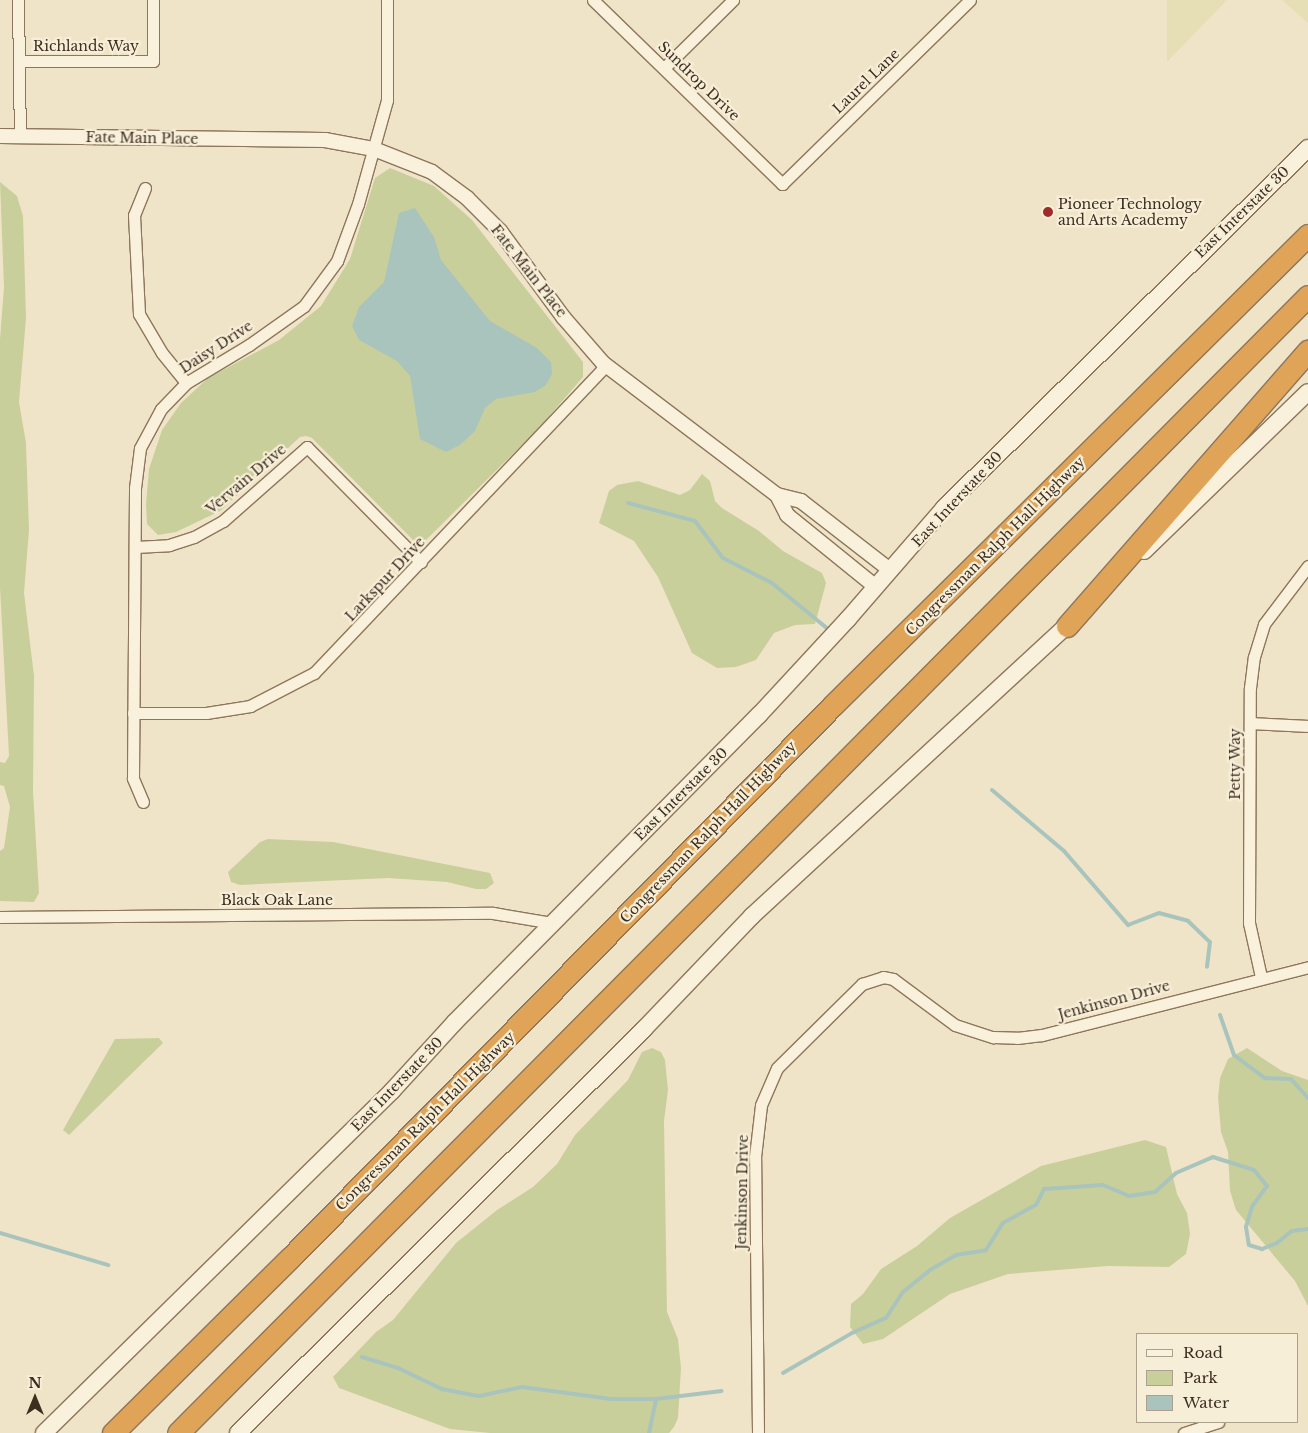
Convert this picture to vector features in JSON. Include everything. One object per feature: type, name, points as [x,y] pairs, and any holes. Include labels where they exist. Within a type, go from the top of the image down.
[{"type":"highway","name":"Congressman Ralph Hall Highway","points":[[113,1433],[290,1258],[832,706],[1308,235]]},
{"type":"highway","points":[[178,1433],[1308,296]]},
{"type":"highway","points":[[1067,626],[1308,351]]},
{"type":"main road","name":"East Interstate 30","points":[[44,1433],[336,1147],[553,923],[759,716],[944,508],[1308,148]]},
{"type":"main road","points":[[238,1433],[644,1029],[752,916],[1067,626],[1308,392]]},
{"type":"street","points":[[18,0],[20,137]]},
{"type":"street","name":"Richlands Way","points":[[19,61],[152,61],[153,0]]},
{"type":"street","name":"Daisy Drive","points":[[143,802],[133,778],[135,488],[140,448],[161,409],[186,383],[249,345],[304,306],[337,261],[388,100],[388,0]]},
{"type":"street","name":"Sundrop Drive","points":[[593,0],[782,184]]},
{"type":"street","points":[[664,68],[733,0]]},
{"type":"street","name":"Laurel Lane","points":[[782,184],[970,0]]},
{"type":"street","name":"Fate Main Place","points":[[0,136],[325,140],[374,148],[432,172],[467,198],[500,230],[564,318],[606,366],[777,495],[801,501],[890,570]]},
{"type":"street","points":[[145,188],[134,215],[139,314],[162,353],[186,383]]},
{"type":"street","name":"Larkspur Drive","points":[[133,713],[206,713],[250,706],[285,691],[314,673],[606,366]]},
{"type":"street","name":"Vervain Drive","points":[[135,547],[169,545],[194,537],[223,521],[307,447],[421,562]]},
{"type":"street","name":"Fate Main Place","points":[[777,495],[787,515],[876,586]]},
{"type":"street","name":"Petty Way","points":[[1261,977],[1250,923],[1250,688],[1258,638],[1270,612],[1308,566]]},
{"type":"street","points":[[1250,724],[1308,726]]},
{"type":"street","name":"Black Oak Lane","points":[[0,917],[493,913],[553,923]]},
{"type":"street","name":"Jenkinson Drive","points":[[758,1433],[755,1157],[761,1105],[777,1068],[862,984],[882,977],[893,979],[956,1025],[993,1037],[1017,1038],[1042,1035],[1261,977],[1308,967]]},
{"type":"street","points":[[1184,1433],[1215,1423]]},
{"type":"shaded area","points":[[1167,0],[1227,0],[1167,62]]},
{"type":"shaded area","points":[[1282,0],[1308,0],[1308,23]]},
{"type":"green space","points":[[390,168],[434,186],[472,220],[583,362],[583,377],[539,428],[426,540],[413,540],[312,438],[306,436],[300,437],[220,511],[176,532],[158,535],[147,524],[146,504],[149,469],[162,430],[181,403],[208,378],[279,340],[321,306],[350,259],[375,178]]},
{"type":"green space","points":[[0,182],[17,196],[23,216],[26,318],[19,402],[26,443],[29,530],[24,593],[34,676],[33,791],[39,893],[34,902],[0,901],[0,851],[4,848],[10,807],[4,786],[0,785],[0,762],[5,763],[9,756],[0,588],[0,339],[4,287]]},
{"type":"green space","points":[[702,474],[710,481],[715,501],[722,508],[759,531],[783,551],[822,573],[826,583],[815,624],[795,625],[774,633],[756,660],[736,667],[717,668],[692,653],[658,577],[634,541],[599,523],[609,491],[617,485],[638,481],[680,495],[690,490]]},
{"type":"green space","points":[[268,839],[333,842],[490,873],[494,883],[486,889],[476,889],[447,882],[388,878],[240,885],[231,882],[228,872],[260,842]]},
{"type":"green space","points":[[159,1038],[163,1043],[69,1135],[63,1130],[115,1039]]},
{"type":"green space","points":[[652,1048],[661,1052],[665,1060],[668,1090],[664,1121],[667,1312],[678,1339],[681,1368],[678,1418],[669,1433],[490,1433],[450,1429],[339,1388],[333,1377],[376,1332],[393,1320],[456,1243],[497,1210],[533,1187],[557,1164],[575,1135],[628,1080],[642,1052]]},
{"type":"green space","points":[[1247,1048],[1282,1071],[1308,1080],[1308,1306],[1295,1281],[1236,1210],[1230,1191],[1228,1152],[1221,1132],[1218,1098],[1220,1078],[1228,1059]]},
{"type":"green space","points":[[1145,1140],[1166,1147],[1177,1194],[1187,1213],[1190,1234],[1186,1254],[1169,1267],[1108,1266],[1008,1274],[950,1294],[883,1339],[863,1344],[850,1327],[851,1304],[863,1294],[881,1269],[917,1246],[950,1218],[1041,1166]]},
{"type":"water","points":[[415,208],[434,237],[441,260],[490,321],[537,348],[551,362],[552,374],[546,385],[535,392],[496,399],[485,408],[475,431],[460,445],[446,452],[420,439],[410,376],[397,361],[359,340],[352,326],[359,307],[384,282],[399,213]]},
{"type":"waterway","points":[[628,503],[695,521],[723,558],[772,583],[828,629]]},
{"type":"waterway","points":[[992,790],[1064,851],[1128,925],[1159,913],[1188,921],[1210,942],[1207,967]]},
{"type":"waterway","points":[[1220,1015],[1234,1055],[1265,1078],[1291,1079],[1308,1098]]},
{"type":"waterway","points":[[783,1373],[852,1333],[886,1318],[903,1292],[930,1270],[956,1255],[986,1250],[1003,1223],[1036,1205],[1044,1189],[1103,1185],[1129,1196],[1155,1192],[1176,1173],[1213,1157],[1254,1170],[1267,1186],[1252,1207],[1246,1227],[1249,1245],[1262,1249],[1277,1243],[1292,1231],[1308,1229]]},
{"type":"waterway","points":[[0,1233],[108,1265]]},
{"type":"waterway","points":[[362,1357],[398,1368],[442,1389],[479,1396],[522,1387],[611,1399],[656,1399]]},
{"type":"waterway","points":[[649,1433],[656,1399],[722,1391]]},
{"type":"place","name":"Pioneer Technology and Arts Academy","points":[[1048,212]]}]
